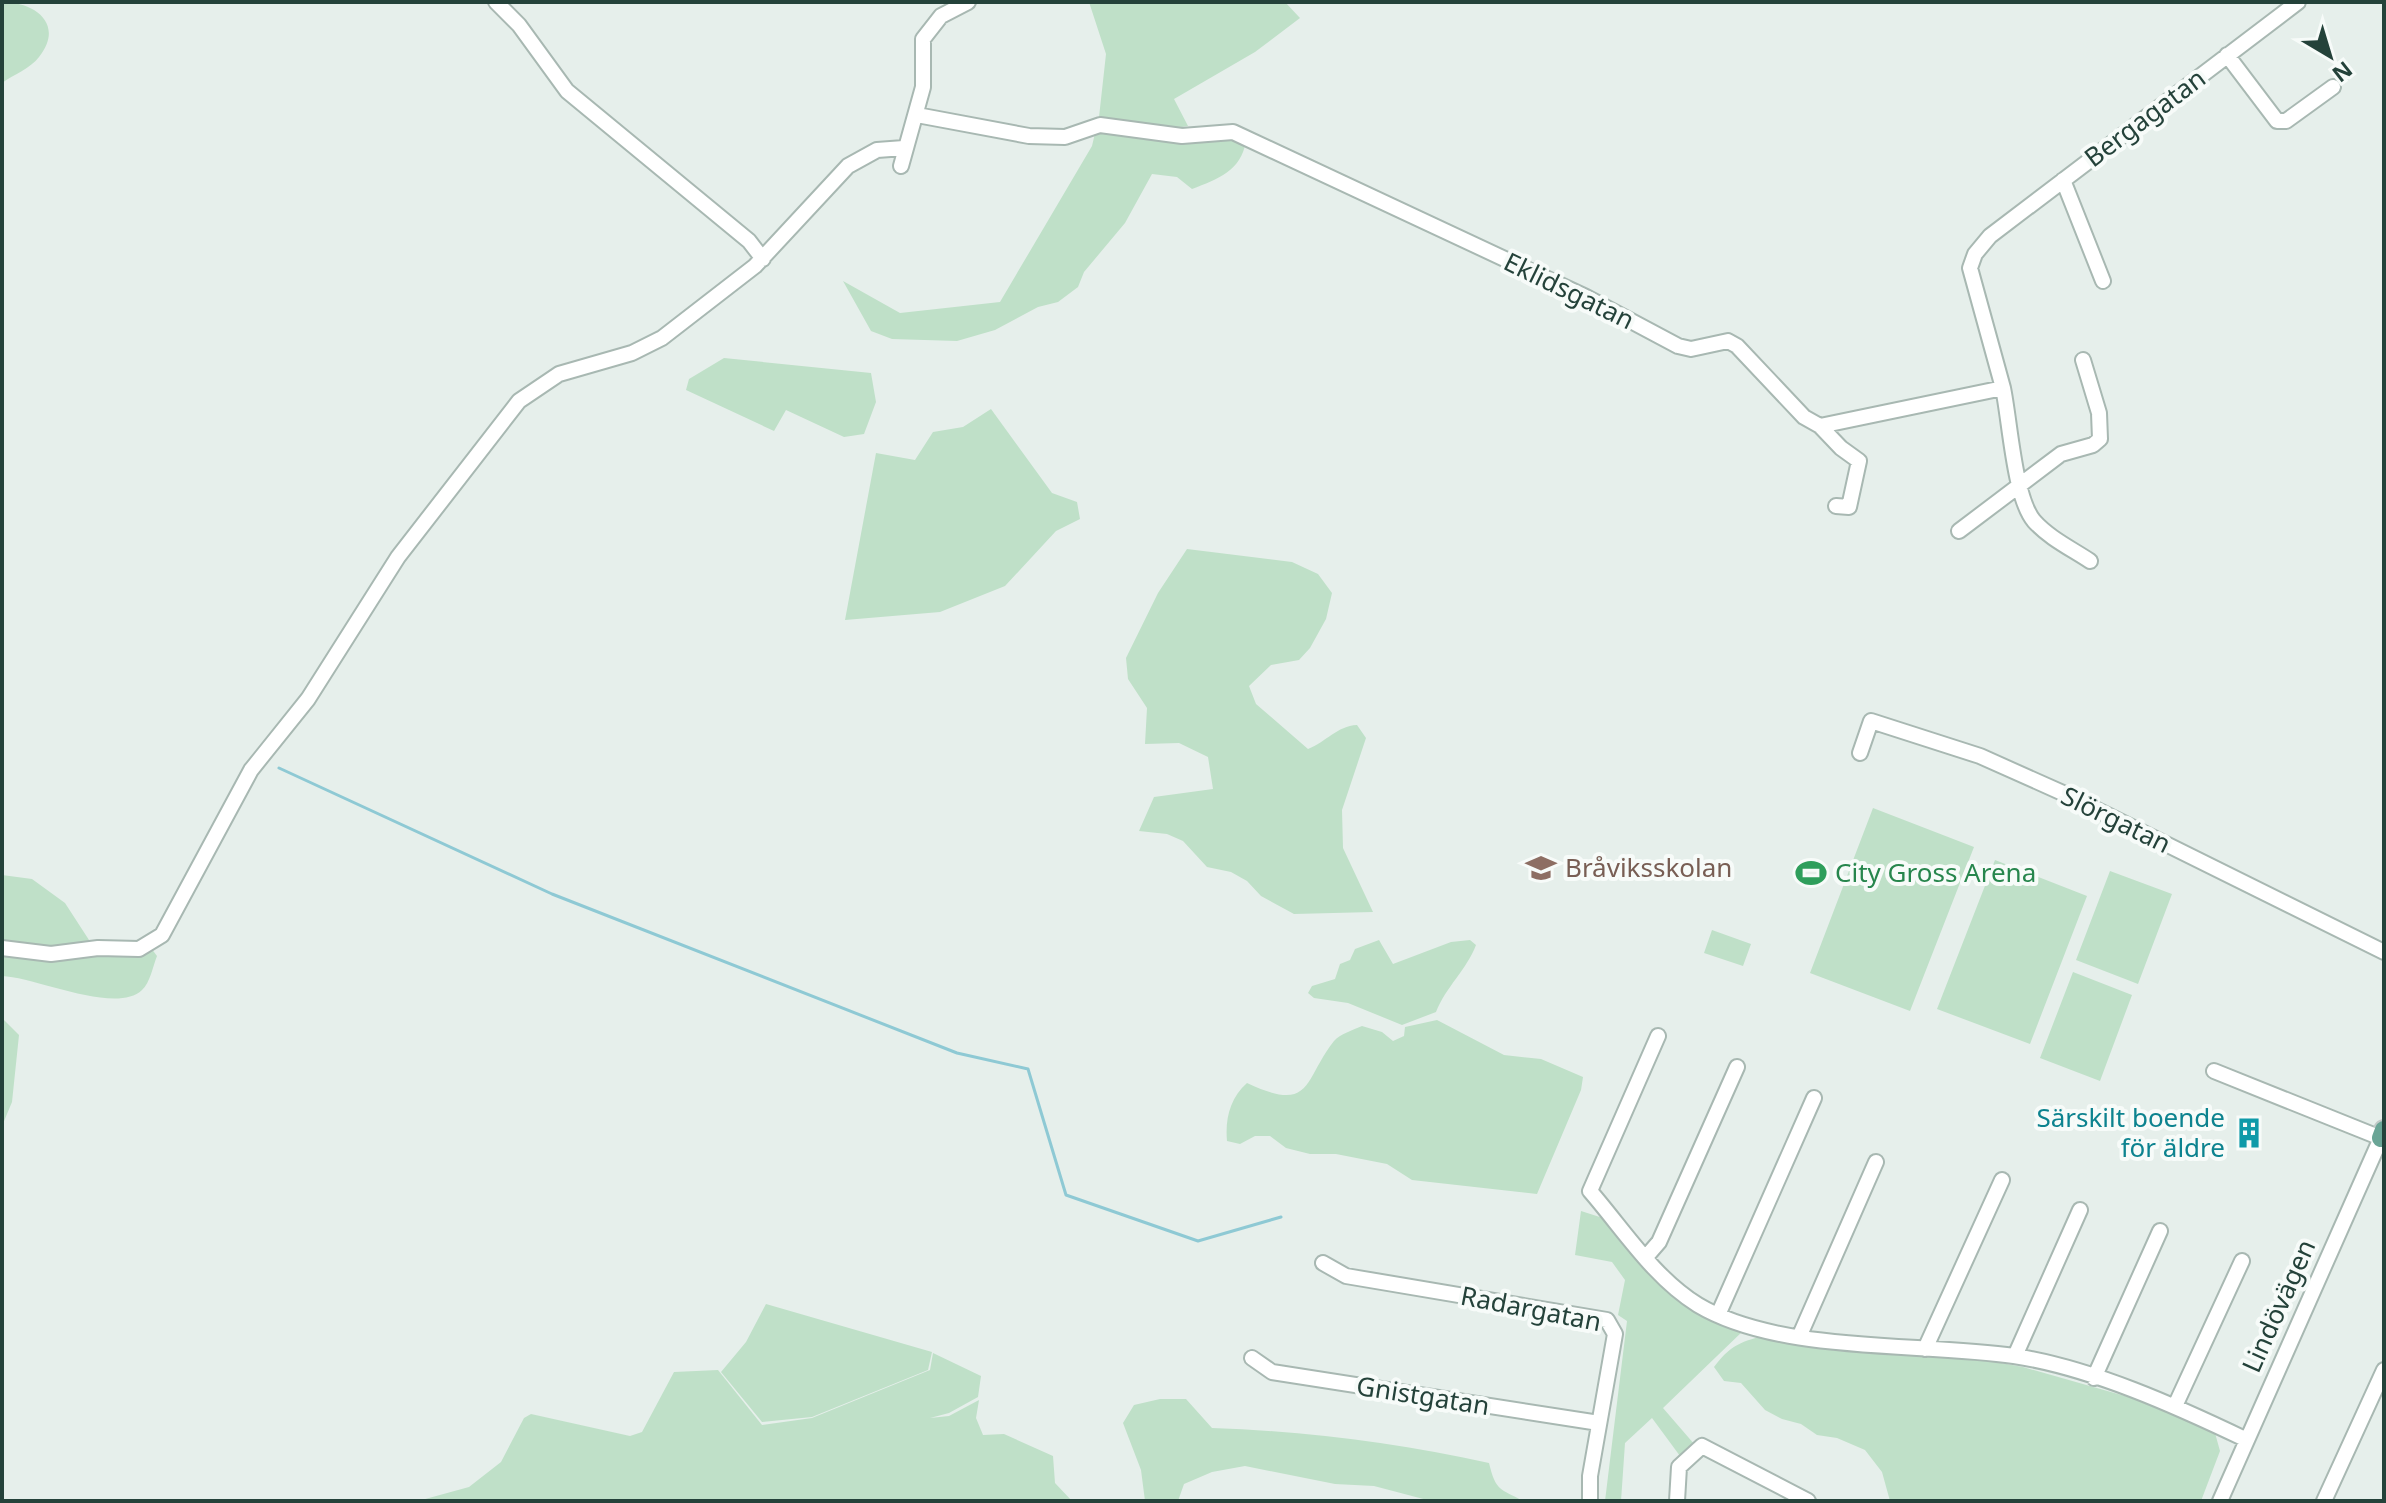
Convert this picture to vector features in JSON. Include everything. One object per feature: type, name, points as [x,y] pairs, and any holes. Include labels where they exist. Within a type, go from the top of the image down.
[{"type":"street","points":[[496,2],[510,13],[567,91],[749,241],[763,259]]},
{"type":"street","points":[[901,166],[923,87],[923,39],[941,16],[968,2]]},
{"type":"street","name":"Bergagatan","points":[[2003,388],[1970,268],[1975,254],[1990,236],[2298,2]]},
{"type":"street","name":"Bergagatan","points":[[2227,55],[2277,121],[2294,116],[2333,87]]},
{"type":"street","name":"Eklidsgatan","points":[[917,115],[1029,136],[1065,137],[1100,125],[1167,135],[1233,132],[1586,297],[1678,346],[1691,349],[1728,341],[1737,346],[1804,417],[1820,426],[1859,461],[1849,507],[1836,506]]},
{"type":"street","points":[[2,948],[51,954],[98,948],[139,949],[162,935],[251,770],[291,724],[398,557],[511,410],[531,391],[559,374],[632,353],[652,344],[763,259],[848,166],[877,150],[904,148]]},
{"type":"street","name":"Bergagatan","points":[[2063,180],[2103,281]]},
{"type":"street","points":[[1959,531],[2061,454],[2093,445],[2100,439],[2099,413],[2083,360]]},
{"type":"street","points":[[1820,426],[2003,388],[2023,502],[2034,520],[2090,561]]},
{"type":"street","name":"Slörgatan","points":[[1860,753],[1871,721],[1980,756],[2065,794],[2384,952]]},
{"type":"street","points":[[1658,1036],[1590,1191],[1679,1292],[1718,1315],[1750,1326],[1800,1335],[2015,1356],[2094,1378],[2175,1406],[2247,1440]]},
{"type":"street","points":[[1646,1257],[1659,1242],[1737,1067]]},
{"type":"street","points":[[2214,1071],[2382,1134]]},
{"type":"street","points":[[1718,1315],[1814,1098]]},
{"type":"street","name":"Lindövägen","points":[[2220,1501],[2382,1134]]},
{"type":"street","points":[[1800,1335],[1876,1162]]},
{"type":"street","points":[[1925,1349],[2002,1180]]},
{"type":"street","points":[[2015,1356],[2080,1210]]},
{"type":"street","points":[[2094,1378],[2160,1231]]},
{"type":"street","points":[[2175,1406],[2242,1261]]},
{"type":"street","name":"Radargatan","points":[[1323,1263],[1346,1276],[1607,1320],[1615,1334],[1599,1423],[1590,1501]]},
{"type":"street","name":"Gnistgatan","points":[[1252,1358],[1272,1372],[1599,1423]]},
{"type":"street","points":[[2324,1501],[2384,1370]]},
{"type":"street","points":[[1677,1501],[1679,1467],[1702,1446],[1808,1501]]},
{"type":"green space","points":[[2,2],[35,11],[43,17],[49,34],[36,61],[2,83]]},
{"type":"green space","points":[[1089,2],[1285,2],[1300,18],[1255,52],[1174,99],[1188,126],[1158,131],[1099,117],[1106,54]]},
{"type":"green space","points":[[1096,129],[1231,134],[1246,141],[1234,167],[1192,189],[1177,177],[1152,174],[1125,223],[1084,272],[1078,287],[1058,302],[1038,307],[995,330],[957,341],[892,339],[871,331],[843,281],[900,313],[1000,302],[1092,146]]},
{"type":"green space","points":[[724,358],[871,373],[876,402],[864,434],[844,437],[786,410],[774,431],[686,390],[689,379]]},
{"type":"green space","points":[[991,409],[1052,493],[1077,502],[1080,519],[1056,531],[1005,586],[940,612],[845,620],[876,453],[915,460],[933,432],[963,427]]},
{"type":"green space","points":[[1187,549],[1292,562],[1318,574],[1332,593],[1326,619],[1310,648],[1299,660],[1271,665],[1249,686],[1256,704],[1308,749],[1350,726],[1357,725],[1366,738],[1342,810],[1343,848],[1373,912],[1294,914],[1261,896],[1247,881],[1231,872],[1207,867],[1183,841],[1167,834],[1139,831],[1154,797],[1213,789],[1208,757],[1179,743],[1145,744],[1147,708],[1128,679],[1126,658],[1158,593]]},
{"type":"green space","points":[[1873,808],[1974,847],[1910,1011],[1810,973]]},
{"type":"green space","points":[[1995,860],[2087,896],[2030,1044],[1937,1009]]},
{"type":"green space","points":[[2110,871],[2172,894],[2138,984],[2076,960]]},
{"type":"green space","points":[[2,875],[32,879],[65,903],[89,940],[145,940],[157,956],[145,987],[130,997],[95,997],[2,976]]},
{"type":"green space","points":[[1712,930],[1751,944],[1743,966],[1704,953]]},
{"type":"green space","points":[[1379,940],[1393,964],[1451,942],[1470,940],[1476,945],[1436,1012],[1402,1025],[1348,1003],[1314,998],[1308,993],[1312,986],[1335,979],[1340,964],[1350,960],[1355,949]]},
{"type":"green space","points":[[2073,972],[2132,995],[2100,1081],[2040,1058]]},
{"type":"green space","points":[[2,1018],[19,1035],[12,1102],[2,1126]]},
{"type":"green space","points":[[1437,1020],[1504,1055],[1541,1059],[1583,1077],[1581,1090],[1537,1194],[1412,1180],[1387,1164],[1336,1154],[1310,1154],[1286,1148],[1270,1136],[1255,1136],[1240,1144],[1227,1141],[1230,1109],[1236,1095],[1247,1083],[1268,1092],[1295,1094],[1304,1088],[1334,1041],[1343,1034],[1362,1026],[1382,1032],[1393,1041],[1404,1036],[1405,1027]]},
{"type":"green space","points":[[1581,1211],[1606,1219],[1661,1283],[1744,1330],[1663,1408],[1695,1445],[1680,1456],[1652,1418],[1625,1443],[1621,1501],[1605,1501],[1627,1321],[1618,1315],[1625,1280],[1612,1262],[1575,1255]]},
{"type":"green space","points":[[766,1304],[932,1352],[928,1370],[812,1417],[762,1422],[721,1372],[746,1342]]},
{"type":"green space","points":[[1763,1336],[1838,1351],[1963,1356],[2023,1367],[2153,1404],[2215,1433],[2220,1451],[2201,1501],[1890,1501],[1882,1472],[1865,1450],[1837,1438],[1817,1435],[1801,1424],[1782,1419],[1765,1410],[1741,1383],[1724,1381],[1714,1367],[1719,1360],[1735,1346]]},
{"type":"green space","points":[[933,1353],[981,1376],[978,1397],[949,1413],[930,1418],[949,1416],[979,1400],[976,1418],[983,1435],[1004,1434],[1053,1456],[1055,1483],[1072,1501],[418,1501],[469,1487],[501,1462],[524,1418],[531,1414],[630,1436],[642,1432],[674,1372],[718,1370],[762,1425],[812,1418],[930,1370]]},
{"type":"green space","points":[[1160,1399],[1186,1399],[1212,1428],[1352,1439],[1489,1463],[1500,1488],[1523,1501],[1431,1501],[1374,1486],[1335,1484],[1245,1466],[1212,1472],[1184,1484],[1178,1501],[1145,1501],[1141,1470],[1123,1423],[1134,1405]]},
{"type":"waterway","points":[[279,768],[552,894],[957,1053],[1028,1069],[1066,1195],[1198,1241],[1281,1217]]},
{"type":"place","name":"Bråviksskolan","points":[[1541,868]]},
{"type":"place","name":"City Gross Arena","points":[[1811,873]]},
{"type":"place","name":"Särskilt boende för äldre","points":[[2249,1133]]}]
